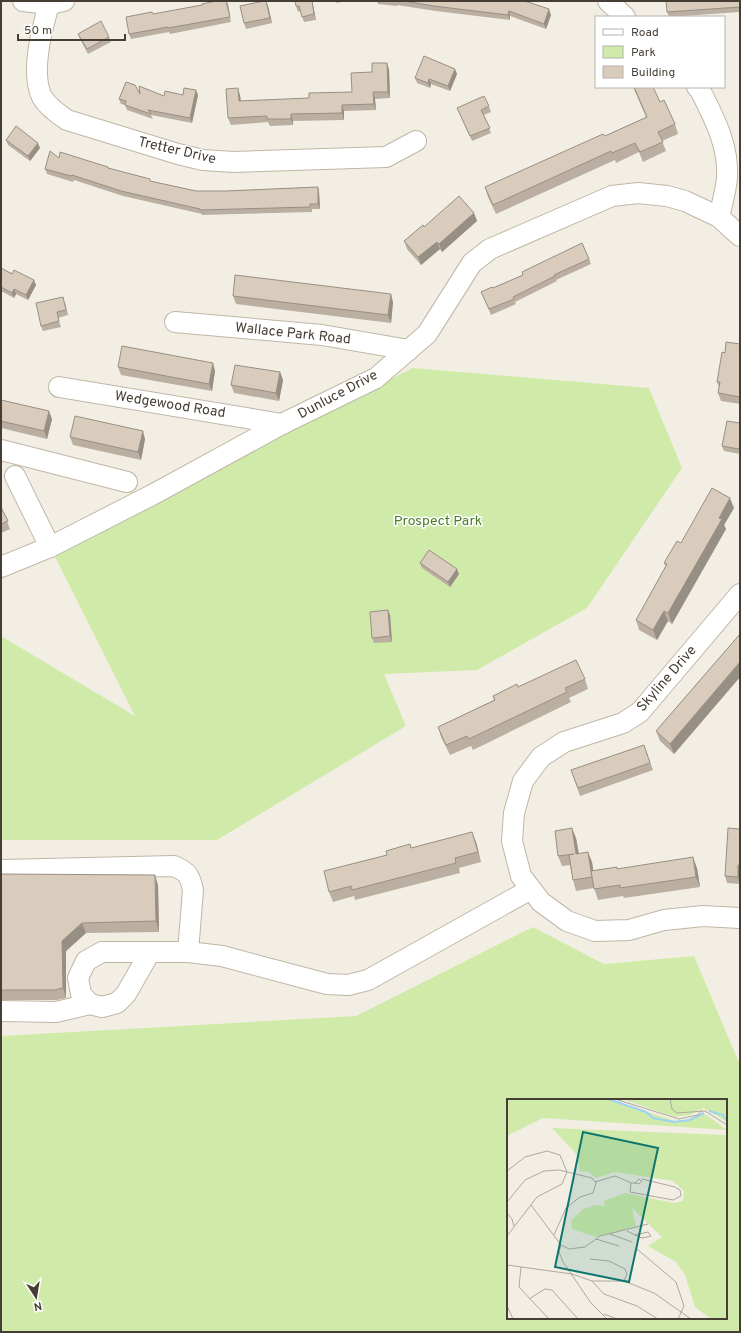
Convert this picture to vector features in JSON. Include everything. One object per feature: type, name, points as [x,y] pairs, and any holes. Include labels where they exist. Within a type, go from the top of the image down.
[{"type":"street","points":[[23,1],[57,3]]},
{"type":"street","points":[[608,1],[624,16]]},
{"type":"street","name":"Tretter Drive","points":[[57,3],[38,46],[37,78],[42,96],[53,110],[67,120],[178,154],[203,160],[234,162],[386,157],[416,141]]},
{"type":"street","points":[[698,88],[715,121],[725,148],[727,178],[719,217]]},
{"type":"street","name":"Dunluce Drive","points":[[1,568],[50,547],[152,495],[282,424],[376,378],[427,334],[472,263],[490,249],[612,196],[638,193],[667,196],[685,201],[719,217],[740,236]]},
{"type":"street","name":"Wallace Park Road","points":[[175,322],[322,335],[409,350]]},
{"type":"street","name":"Wedgewood Road","points":[[59,387],[282,424]]},
{"type":"street","points":[[1,450],[127,482]]},
{"type":"street","points":[[46,462],[8,479],[50,547]]},
{"type":"street","name":"Skyline Drive","points":[[740,594],[640,712],[623,724],[564,742],[541,757],[523,781],[514,813],[512,841],[521,876],[541,902],[567,921],[595,931],[629,930],[664,920],[703,916],[740,918]]},
{"type":"street","points":[[1,870],[174,866],[180,868],[186,871],[192,881],[194,890],[188,952]]},
{"type":"street","points":[[90,1004],[81,994],[78,978],[86,961],[102,952],[188,952],[222,956],[327,984],[348,985],[368,980],[531,889]]},
{"type":"street","points":[[1,1011],[56,1012],[90,1004],[102,1007],[117,1003],[126,994],[150,952]]},
{"type":"green space","name":"Prospect Park","points":[[413,368],[649,388],[682,468],[587,608],[477,670],[384,674],[406,726],[217,840],[1,840],[1,636],[135,716],[50,547]]},
{"type":"green space","points":[[533,927],[604,964],[694,956],[740,1065],[740,1332],[1,1332],[1,1036],[356,1016]]},
{"type":"building","points":[[216,1],[226,1],[230,17],[129,34],[126,17],[152,12],[153,14]]},
{"type":"building","points":[[266,1],[270,18],[244,23],[240,6]]},
{"type":"building","points":[[295,1],[312,1],[314,14],[302,17],[299,6],[296,6]]},
{"type":"building","points":[[404,1],[521,1],[549,9],[544,24],[509,11],[508,15]]},
{"type":"building","points":[[666,1],[740,1],[740,7],[667,12]]},
{"type":"building","points":[[101,21],[109,37],[87,49],[78,34]]},
{"type":"building","points":[[424,56],[455,69],[448,86],[429,79],[428,83],[415,78]]},
{"type":"building","points":[[372,63],[387,63],[388,92],[373,92],[374,104],[342,105],[342,113],[291,114],[291,119],[267,119],[267,116],[228,118],[226,89],[238,88],[239,101],[309,98],[309,93],[352,92],[351,73],[372,72]]},
{"type":"building","points":[[126,82],[135,85],[140,94],[139,86],[164,96],[165,91],[183,95],[184,88],[196,90],[190,118],[148,110],[151,114],[125,105],[126,101],[119,99]]},
{"type":"building","points":[[634,88],[653,88],[660,102],[664,100],[675,124],[658,132],[663,142],[640,152],[635,143],[612,153],[611,151],[493,205],[485,187],[603,134],[605,136],[647,117]]},
{"type":"building","points":[[484,96],[489,106],[481,110],[490,128],[470,136],[457,108]]},
{"type":"building","points":[[16,126],[38,143],[28,156],[6,140]]},
{"type":"building","points":[[50,151],[59,158],[60,152],[108,168],[150,179],[150,181],[196,191],[318,187],[318,204],[310,204],[310,207],[200,210],[121,191],[72,175],[45,169]]},
{"type":"building","points":[[459,196],[474,213],[439,244],[437,242],[418,257],[404,241],[423,225],[424,227]]},
{"type":"building","points":[[582,243],[589,259],[554,275],[555,276],[513,297],[514,299],[489,309],[481,292],[523,275],[522,272]]},
{"type":"building","points":[[1,268],[12,274],[14,270],[34,280],[26,295],[14,289],[12,293],[1,287]]},
{"type":"building","points":[[235,275],[391,294],[388,315],[233,296]]},
{"type":"building","points":[[63,297],[66,310],[57,312],[59,321],[41,326],[36,303]]},
{"type":"building","points":[[726,342],[740,344],[740,397],[718,393],[720,382],[717,382],[722,352],[725,353]]},
{"type":"building","points":[[122,346],[213,363],[209,384],[118,367]]},
{"type":"building","points":[[235,365],[280,372],[276,393],[231,385]]},
{"type":"building","points":[[1,400],[49,411],[44,431],[1,421]]},
{"type":"building","points":[[75,416],[143,431],[138,452],[70,437]]},
{"type":"building","points":[[727,421],[740,423],[739,449],[722,446]]},
{"type":"building","points":[[712,488],[730,498],[719,518],[722,519],[668,613],[664,611],[653,630],[636,620],[667,564],[664,563],[677,541],[681,543]]},
{"type":"building","points":[[1,507],[8,521],[1,524]]},
{"type":"building","points":[[429,550],[457,569],[448,582],[420,563]]},
{"type":"building","points":[[388,610],[390,636],[372,638],[370,612]]},
{"type":"building","points":[[740,634],[740,662],[670,744],[656,731]]},
{"type":"building","points":[[576,660],[585,679],[565,688],[567,692],[469,739],[467,736],[446,745],[438,727],[495,700],[493,696],[517,684],[518,687]]},
{"type":"building","points":[[644,745],[650,763],[578,788],[571,770]]},
{"type":"building","points":[[572,828],[576,854],[588,852],[592,877],[573,880],[569,855],[574,854],[558,856],[555,831]]},
{"type":"building","points":[[728,828],[740,829],[740,865],[738,865],[738,877],[725,876]]},
{"type":"building","points":[[472,832],[478,852],[455,858],[456,863],[352,890],[351,886],[329,892],[324,871],[387,855],[386,851],[410,844],[411,848]]},
{"type":"building","points":[[693,857],[696,877],[620,888],[620,885],[594,889],[591,871],[617,867],[617,869]]},
{"type":"building","points":[[1,874],[155,875],[156,921],[82,923],[62,941],[63,988],[54,990],[1,990]]}]
